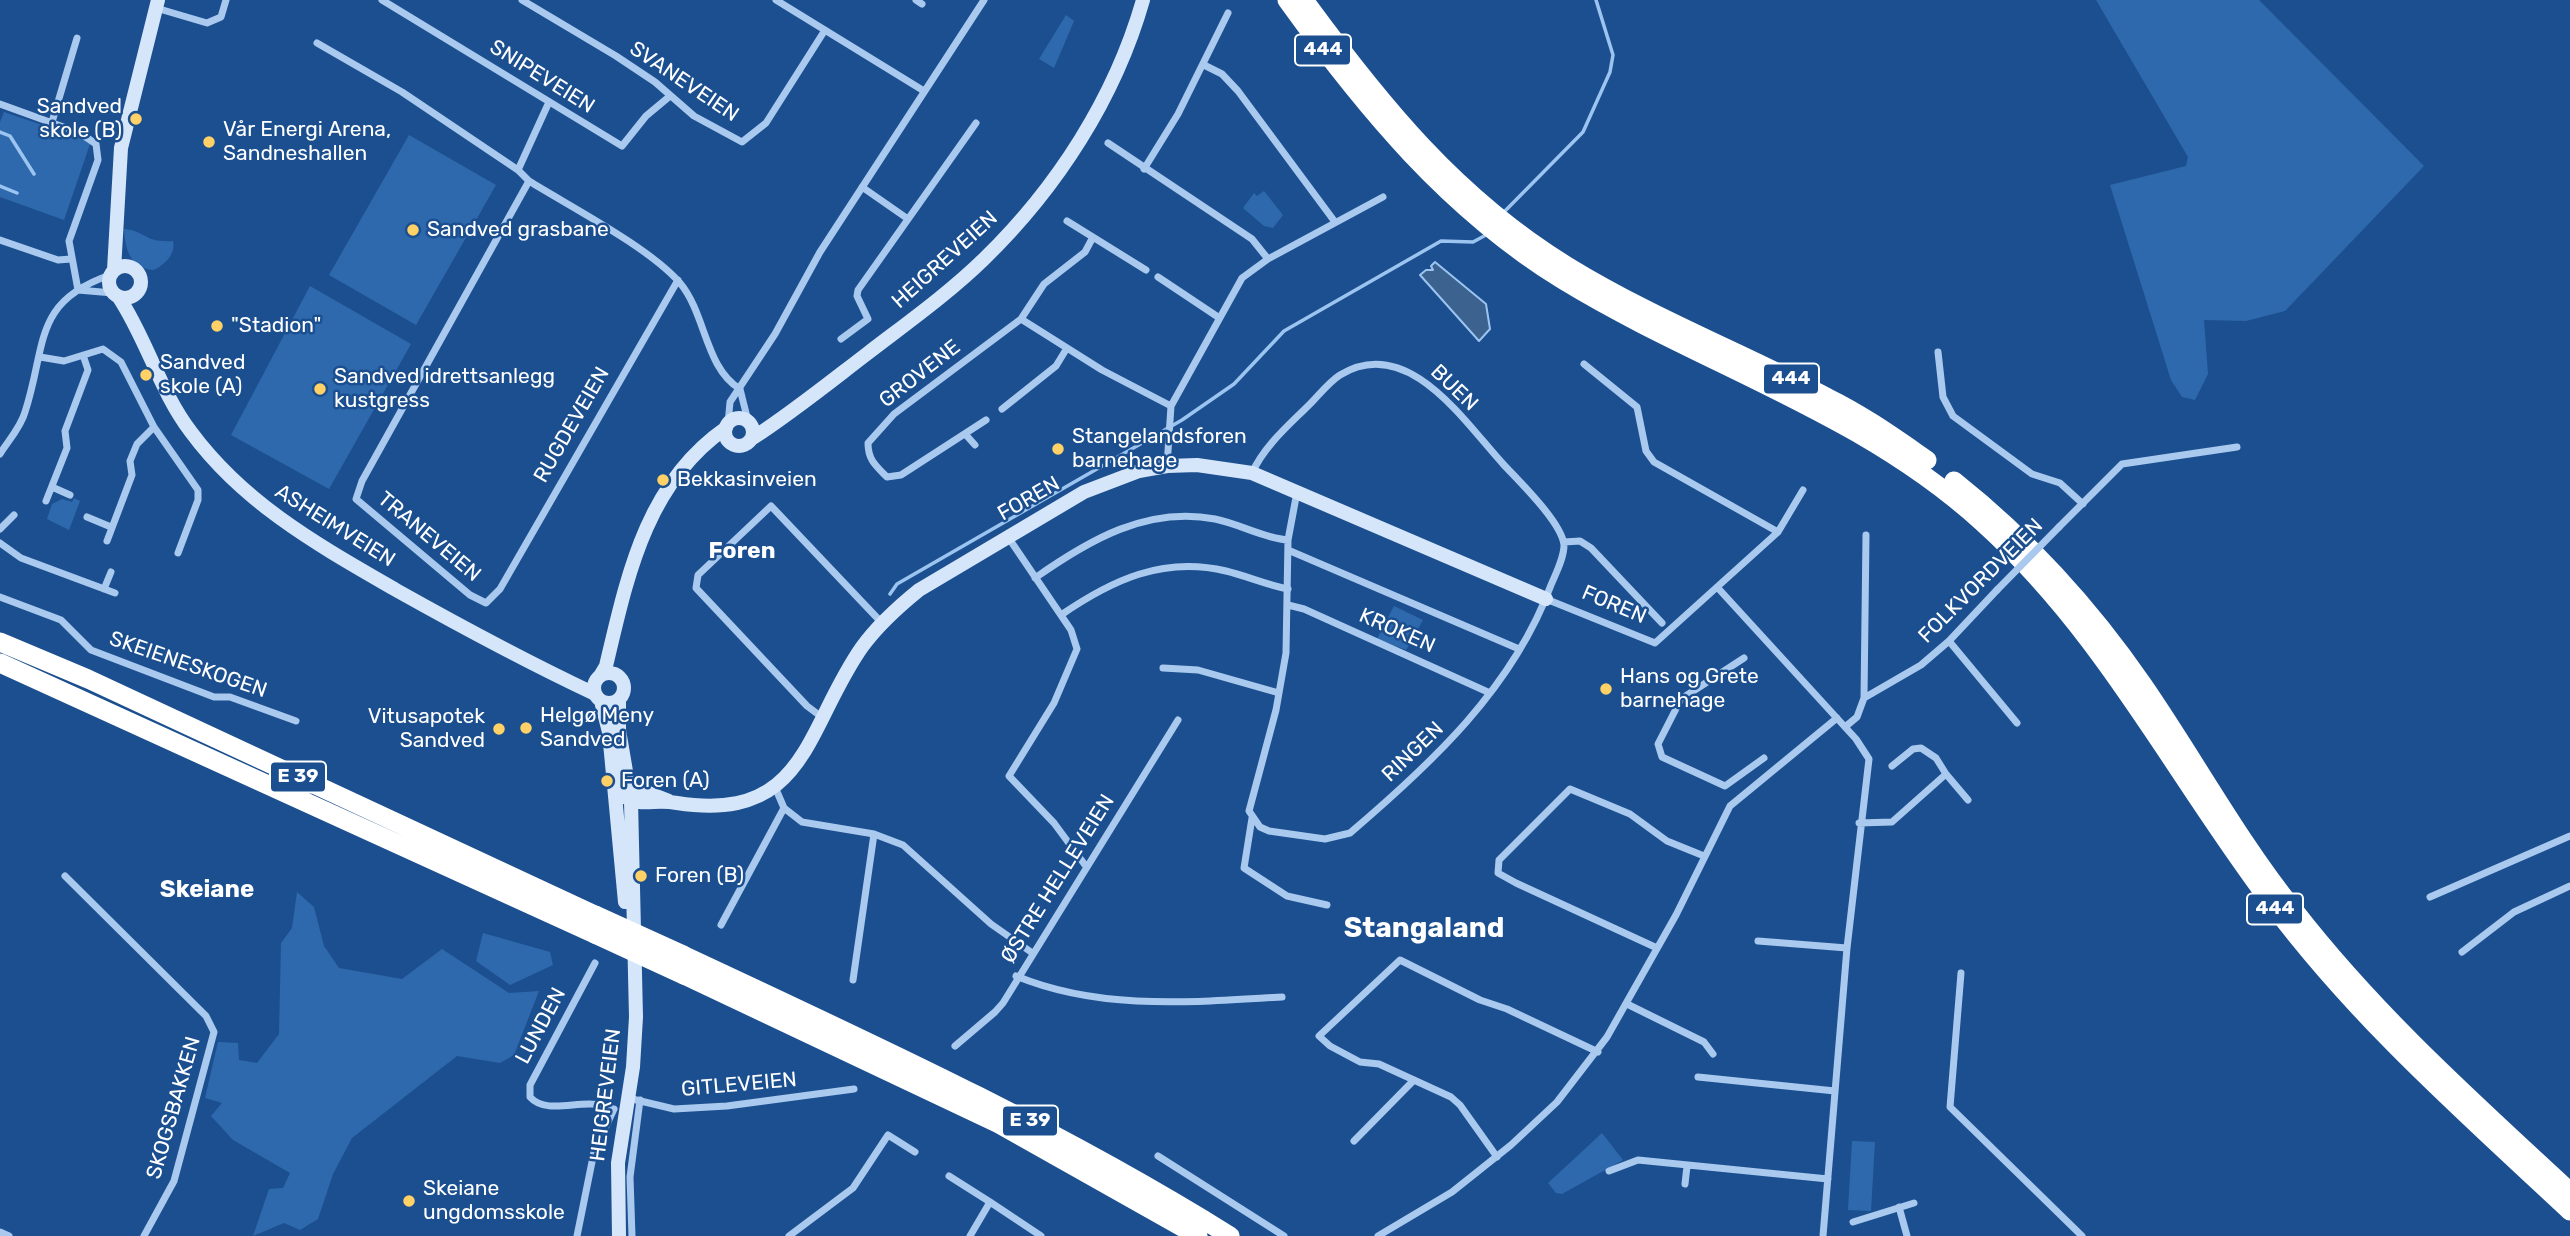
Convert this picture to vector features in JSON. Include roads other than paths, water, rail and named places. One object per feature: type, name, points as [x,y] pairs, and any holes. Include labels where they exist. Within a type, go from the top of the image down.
[{"type":"highway","name":"444","points":[[1287,0],[1342,77],[1424,171],[1626,315],[1851,427],[1922,473],[1986,525],[2029,566],[2090,636],[2232,849],[2313,956],[2396,1048],[2570,1211]]},
{"type":"highway","name":"444","points":[[1304,0],[1408,134],[1469,201]]},
{"type":"highway","name":"444","points":[[1527,247],[1831,399],[1938,468],[2007,525],[2101,628],[2143,685],[2252,853],[2332,958],[2441,1072],[2570,1192]]},
{"type":"highway","name":"E 39","points":[[0,642],[88,679],[595,924],[684,975],[999,1124],[1198,1236]]},
{"type":"highway","name":"E 39","points":[[0,663],[595,924],[683,955],[1006,1109],[1093,1154],[1230,1236]]},
{"type":"main road","name":"HEIGREVEIEN","points":[[691,460],[714,449],[744,446],[950,289],[1023,218],[1057,175],[1104,97],[1143,0]]},
{"type":"main road","points":[[118,271],[140,276],[141,286],[136,294],[126,298],[115,295],[109,286],[118,271],[117,192],[121,148],[157,4]]},
{"type":"main road","name":"ASHEIMVEIEN","points":[[136,294],[139,332]]},
{"type":"main road","name":"ASHEIMVEIEN","points":[[115,295],[139,332],[154,371],[190,431],[219,466],[261,506],[328,551],[537,666],[598,687]]},
{"type":"main road","name":"HEIGREVEIEN","points":[[625,794],[598,687],[625,583],[642,534],[663,496],[707,441],[737,418],[748,421],[794,408]]},
{"type":"main road","points":[[748,421],[754,429],[753,438]]},
{"type":"main road","points":[[727,426],[727,440],[733,445]]},
{"type":"main road","name":"FOREN","points":[[625,794],[705,807],[727,805],[775,787],[798,762],[862,648],[882,623],[919,590],[1008,536],[1110,480],[1167,466],[1197,465],[1252,473],[1546,599]]},
{"type":"main road","name":"HEIGREVEIEN","points":[[618,614],[618,676]]},
{"type":"main road","points":[[610,673],[618,676],[624,688],[619,700],[610,704],[598,687],[610,673]]},
{"type":"main road","name":"HEIGREVEIEN","points":[[619,700],[636,1034],[634,1099],[618,1163],[619,1236]]},
{"type":"street","points":[[157,4],[207,23],[220,17],[226,0]]},
{"type":"street","name":"SNIPEVEIEN","points":[[382,0],[622,146],[646,117],[670,96]]},
{"type":"street","name":"SVANEVEIEN","points":[[522,0],[616,56],[694,116],[742,142],[766,122],[825,30]]},
{"type":"street","points":[[776,0],[924,91]]},
{"type":"street","points":[[727,426],[730,402],[862,187],[984,0]]},
{"type":"street","points":[[1144,169],[1204,65],[1228,13]]},
{"type":"street","points":[[52,122],[77,38]]},
{"type":"street","points":[[317,43],[402,92],[518,170],[529,181],[653,260],[678,280],[693,303],[726,379],[740,388],[748,421]]},
{"type":"street","points":[[1204,65],[1222,74],[1238,90],[1335,222]]},
{"type":"street","points":[[518,170],[549,102]]},
{"type":"street","points":[[0,104],[80,133],[96,144],[98,160],[69,240],[78,290]]},
{"type":"street","points":[[841,338],[867,319],[857,296],[858,290],[976,123]]},
{"type":"street","points":[[1108,143],[1252,239],[1268,259]]},
{"type":"street","name":"TRANEVEIEN","points":[[500,589],[486,603],[470,595],[356,499],[362,481],[529,181]]},
{"type":"street","points":[[862,187],[908,219]]},
{"type":"street","points":[[1167,466],[1171,406],[1242,278],[1268,259],[1383,197]]},
{"type":"street","points":[[1067,221],[1146,270]]},
{"type":"street","name":"GROVENE","points":[[986,420],[901,475],[887,477],[873,464],[868,453],[868,443],[894,414],[1021,319],[1044,284],[1085,252],[1093,237]]},
{"type":"street","points":[[0,240],[58,260],[71,259]]},
{"type":"street","points":[[0,454],[24,415],[51,315],[64,299],[118,271]]},
{"type":"street","points":[[1158,277],[1218,317]]},
{"type":"street","name":"RUGDEVEIEN","points":[[500,589],[667,294],[678,280]]},
{"type":"street","points":[[78,290],[115,295]]},
{"type":"street","points":[[1021,319],[1171,406]]},
{"type":"street","points":[[1002,409],[1056,366],[1067,348]]},
{"type":"street","points":[[40,357],[64,361],[103,349],[115,355],[153,427],[198,490],[198,500],[178,553]]},
{"type":"street","points":[[1938,352],[1943,397],[1953,416],[2032,474],[2060,483],[2083,503]]},
{"type":"street","points":[[46,502],[67,448],[65,431],[88,370],[83,355]]},
{"type":"street","points":[[1584,364],[1637,407],[1646,451],[1654,462],[1778,532]]},
{"type":"street","name":"BUEN","points":[[1252,473],[1266,448],[1341,375],[1365,366],[1388,365],[1408,369],[1444,400],[1511,473],[1556,525],[1564,542]]},
{"type":"street","points":[[107,541],[132,475],[130,461],[137,444],[153,427]]},
{"type":"street","points":[[966,435],[975,444]]},
{"type":"street","name":"FOLKVORDVEIEN","points":[[1845,727],[1857,717],[1864,698],[1921,665],[1949,641],[2122,464],[2237,447]]},
{"type":"street","points":[[52,487],[70,495]]},
{"type":"street","points":[[1803,490],[1778,532],[1717,587],[1845,727],[1869,759],[1859,823],[1847,948],[1824,1236]]},
{"type":"street","points":[[1298,491],[1288,540],[1288,605],[1279,693],[1250,801],[1252,818],[1244,868],[1287,896],[1327,905]]},
{"type":"street","points":[[823,718],[807,706],[696,587],[698,575],[771,506],[882,623]]},
{"type":"street","points":[[0,529],[14,515]]},
{"type":"street","points":[[1035,578],[1072,552],[1106,534],[1165,517],[1186,515],[1215,519],[1288,540]]},
{"type":"street","points":[[87,517],[111,527]]},
{"type":"street","points":[[1864,698],[1866,535]]},
{"type":"street","points":[[1008,536],[1075,638],[1077,649],[1054,704],[1009,776],[1054,823],[1085,865]]},
{"type":"street","name":"FOREN","points":[[1564,542],[1580,541],[1591,548],[1662,623]]},
{"type":"street","points":[[1546,599],[1563,554],[1564,542]]},
{"type":"street","points":[[0,543],[20,558],[115,593]]},
{"type":"street","points":[[1288,550],[1519,649]]},
{"type":"street","points":[[1060,615],[1124,578],[1169,566],[1198,566],[1224,570],[1288,589]]},
{"type":"street","points":[[104,589],[111,572]]},
{"type":"street","name":"FOREN","points":[[1546,599],[1655,643],[1717,587]]},
{"type":"street","name":"SKEIENESKOGEN","points":[[0,597],[61,620],[91,650],[214,697],[230,697],[296,722]]},
{"type":"street","name":"RINGEN","points":[[1252,818],[1269,831],[1325,839],[1350,833],[1417,776],[1460,732],[1519,649],[1546,599]]},
{"type":"street","name":"KROKEN","points":[[1288,605],[1390,646],[1490,693]]},
{"type":"street","points":[[1949,641],[2017,723]]},
{"type":"street","points":[[1744,658],[1685,695],[1660,739],[1658,749],[1662,757],[1725,786],[1764,758]]},
{"type":"street","points":[[1163,668],[1198,670],[1279,693]]},
{"type":"street","points":[[1378,1236],[1452,1192],[1497,1157],[1557,1102],[1598,1052],[1627,1004],[1722,819],[1735,800],[1836,718]]},
{"type":"street","name":"ØSTRE HELLEVEIEN","points":[[955,1046],[995,1013],[1178,720]]},
{"type":"street","points":[[1892,766],[1913,749],[1922,748],[1936,758],[1968,800]]},
{"type":"street","points":[[1859,823],[1892,822],[1946,774]]},
{"type":"street","points":[[775,787],[784,808],[802,822],[874,834],[903,845],[991,924],[1031,952]]},
{"type":"street","points":[[1657,948],[1498,873],[1499,860],[1570,789],[1630,814],[1667,841],[1704,856]]},
{"type":"street","points":[[722,925],[784,808]]},
{"type":"street","points":[[853,979],[874,834]]},
{"type":"street","points":[[2430,897],[2570,836]]},
{"type":"street","name":"SKOGSBAKKEN","points":[[65,876],[205,1016],[214,1032],[174,1181],[144,1236]]},
{"type":"street","points":[[2462,952],[2514,912],[2570,886]]},
{"type":"street","points":[[1758,941],[1847,948]]},
{"type":"street","points":[[1497,1157],[1461,1105],[1379,1065],[1360,1062],[1329,1046],[1319,1036],[1400,960],[1480,1000],[1507,1009],[1598,1052]]},
{"type":"street","name":"LUNDEN","points":[[577,1236],[594,1152],[614,1109],[594,1103],[548,1106],[534,1102],[530,1097],[530,1085],[595,963]]},
{"type":"street","points":[[1961,973],[1950,1107],[2081,1236]]},
{"type":"street","points":[[1016,976],[1034,984],[1132,1003],[1282,997]]},
{"type":"street","points":[[1627,1004],[1704,1042],[1713,1054]]},
{"type":"street","points":[[1698,1077],[1835,1091]]},
{"type":"street","points":[[1354,1141],[1414,1080]]},
{"type":"street","name":"GITLEVEIEN","points":[[634,1099],[674,1108],[854,1089]]},
{"type":"street","points":[[632,1236],[630,1177],[634,1099]]},
{"type":"street","points":[[789,1236],[853,1188],[888,1135],[915,1152]]},
{"type":"street","points":[[1158,1156],[1284,1236]]},
{"type":"street","points":[[1609,1171],[1638,1160],[1828,1179]]},
{"type":"street","points":[[1685,1184],[1687,1166]]},
{"type":"street","points":[[949,1177],[1041,1236]]},
{"type":"street","points":[[970,1236],[990,1202]]},
{"type":"street","points":[[1853,1222],[1914,1203]]},
{"type":"street","points":[[1899,1207],[1907,1236]]},
{"type":"street","points":[[0,1232],[9,1236]]},
{"type":"waterway","points":[[1504,212],[1583,132],[1610,72],[1613,55],[1596,0]]},
{"type":"waterway","points":[[0,132],[10,136],[34,174]]},
{"type":"waterway","points":[[0,186],[17,193]]},
{"type":"waterway","points":[[890,594],[897,584],[1182,420],[1234,384],[1284,331],[1441,241],[1473,242],[1486,235]]},
{"type":"place","name":"Sandved skole (B)","points":[[136,119]]},
{"type":"place","name":"Vår Energi Arena, Sandneshallen","points":[[209,142]]},
{"type":"place","name":"Sandved grasbane","points":[[413,230]]},
{"type":"place","name":"\"Stadion\"","points":[[217,326]]},
{"type":"place","name":"Sandved skole (A)","points":[[146,375]]},
{"type":"place","name":"Sandved idrettsanlegg kustgress","points":[[320,389]]},
{"type":"place","name":"Stangelandsforen barnehage","points":[[1058,449]]},
{"type":"place","name":"Bekkasinveien","points":[[663,480]]},
{"type":"place","name":"Hans og Grete barnehage","points":[[1606,689]]},
{"type":"place","name":"Helgø Meny Sandved","points":[[526,728]]},
{"type":"place","name":"Vitusapotek Sandved","points":[[499,729]]},
{"type":"place","name":"Foren (A)","points":[[607,781]]},
{"type":"place","name":"Foren (B)","points":[[641,876]]},
{"type":"place","name":"Skeiane ungdomsskole","points":[[409,1201]]},
{"type":"district","name":"Foren","points":[[742,551]]},
{"type":"district","name":"Skeiane","points":[[207,890]]},
{"type":"district","name":"Stangaland","points":[[1424,929]]}]
